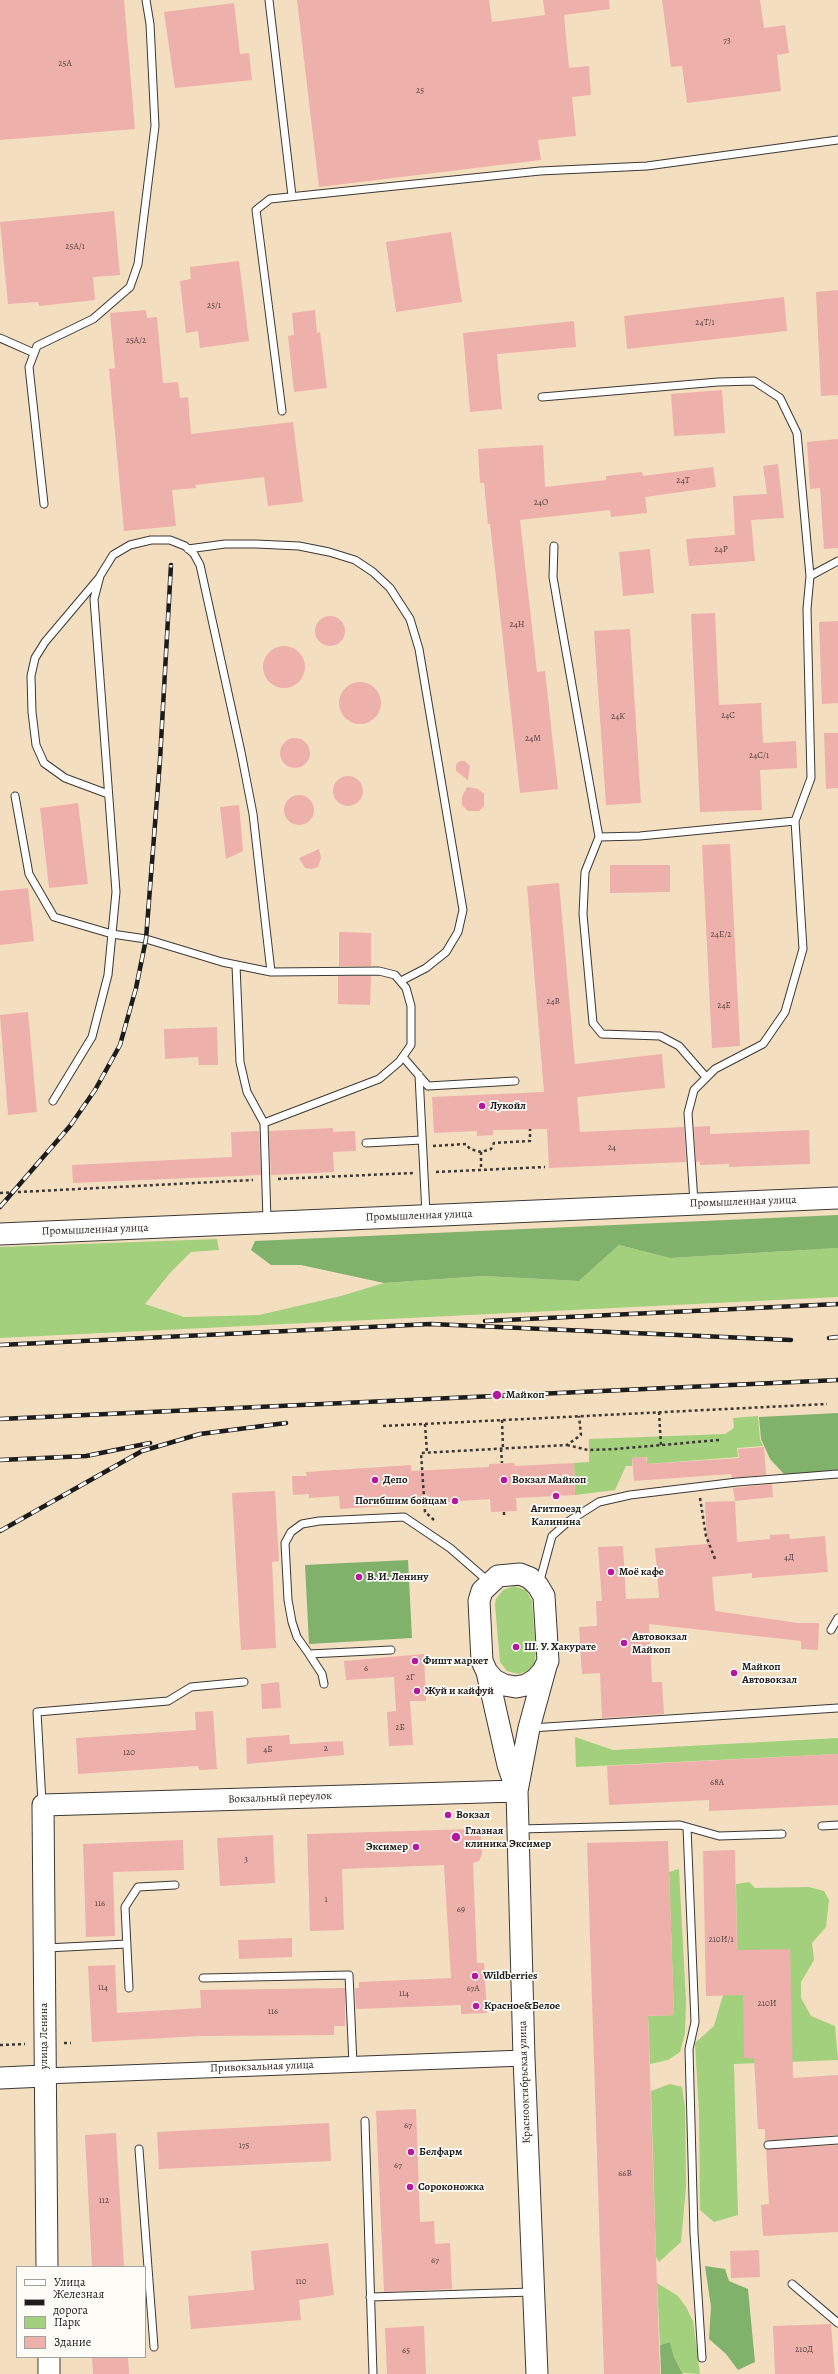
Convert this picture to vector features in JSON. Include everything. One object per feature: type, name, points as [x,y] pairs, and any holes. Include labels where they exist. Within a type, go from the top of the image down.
[{"type":"street","name":"Промышленная улица","points":[[0,1234],[838,1198]]},
{"type":"street","points":[[520,1574],[530,1578],[538,1586],[544,1596],[548,1650],[546,1666],[529,1728],[517,1791],[508,1765],[487,1672],[482,1661],[478,1601],[482,1591],[489,1582],[498,1576],[520,1574]]},
{"type":"street","points":[[487,1672],[500,1682],[516,1687],[536,1679],[546,1666]]},
{"type":"street","name":"Вокзальный переулок","points":[[43,1805],[517,1791]]},
{"type":"street","name":"Краснооктябрьская улица","points":[[517,1791],[524,2058],[537,2374]]},
{"type":"street","name":"улица Ленина","points":[[43,1805],[44,2076],[47,2266]]},
{"type":"street","name":"Привокзальная улица","points":[[0,2078],[524,2058]]},
{"type":"street","points":[[49,2358],[49,2374]]},
{"type":"lane","points":[[44,504],[29,367],[34,353],[37,346],[93,319],[130,287],[138,264],[155,126],[150,24],[146,0]]},
{"type":"lane","points":[[269,0],[292,196]]},
{"type":"lane","points":[[282,411],[256,210],[270,199],[540,171],[647,166],[838,140]]},
{"type":"lane","points":[[0,338],[34,353]]},
{"type":"lane","points":[[542,397],[718,382],[754,381],[780,398],[797,433],[810,576],[807,609],[811,778],[795,821],[803,949],[785,1012],[762,1044],[715,1069],[694,1090],[688,1113],[694,1204]]},
{"type":"lane","points":[[108,794],[65,778],[44,763],[36,745],[32,712],[31,676],[35,658],[45,642],[100,576],[113,555],[130,545],[151,540],[170,540],[188,549],[200,565],[253,814],[271,972]]},
{"type":"lane","points":[[188,549],[225,544],[299,546],[329,552],[355,560],[373,572],[390,588],[410,619],[419,649],[463,910],[458,932],[446,952],[426,968],[401,981]]},
{"type":"lane","points":[[554,546],[553,577],[558,612],[599,837],[585,872],[583,914],[593,1023],[602,1034],[660,1036],[679,1046],[706,1077]]},
{"type":"lane","points":[[810,576],[838,561]]},
{"type":"lane","points":[[53,1101],[92,1037],[108,975],[116,892],[95,635],[94,599],[100,576]]},
{"type":"lane","points":[[15,796],[29,874],[54,917],[112,934],[146,939],[236,965],[271,972],[379,971],[396,975],[401,981],[406,988],[411,1006],[412,1031],[411,1045],[403,1057],[379,1079],[264,1123]]},
{"type":"lane","points":[[599,837],[640,836],[795,821]]},
{"type":"lane","points":[[236,965],[240,1062],[247,1092],[264,1123],[267,1223]]},
{"type":"lane","points":[[403,1057],[428,1086],[515,1081]]},
{"type":"lane","points":[[419,1076],[426,1216]]},
{"type":"lane","points":[[366,1143],[423,1143]]},
{"type":"lane","points":[[538,1586],[552,1536],[569,1520],[599,1502],[630,1495],[699,1486],[838,1474]]},
{"type":"lane","points":[[324,1684],[322,1674],[297,1637],[292,1622],[288,1592],[285,1543],[291,1532],[302,1524],[319,1521],[404,1517],[450,1548],[489,1582]]},
{"type":"lane","points":[[832,1630],[838,1618]]},
{"type":"lane","points":[[309,1654],[391,1650]]},
{"type":"lane","points":[[43,1805],[37,1712],[168,1702],[191,1687],[244,1682]]},
{"type":"lane","points":[[529,1728],[838,1708]]},
{"type":"lane","points":[[518,1829],[680,1825],[719,1836],[782,1834]]},
{"type":"lane","points":[[822,1826],[838,1825]]},
{"type":"lane","points":[[687,1827],[695,2022],[689,2049],[694,2217],[702,2358]]},
{"type":"lane","points":[[129,1988],[125,1907],[138,1887],[175,1885]]},
{"type":"lane","points":[[44,1949],[127,1944]]},
{"type":"lane","points":[[203,1978],[349,1975],[353,2064]]},
{"type":"lane","points":[[365,2121],[373,2374]]},
{"type":"lane","points":[[768,2145],[838,2140]]},
{"type":"lane","points":[[139,2149],[145,2266]]},
{"type":"lane","points":[[146,2283],[148,2321],[154,2347]]},
{"type":"lane","points":[[792,2284],[838,2323]]},
{"type":"lane","points":[[370,2297],[533,2292]]},
{"type":"path","points":[[423,1143],[466,1144],[470,1150],[481,1152],[491,1149],[494,1143],[530,1141],[530,1129]]},
{"type":"path","points":[[481,1152],[481,1170]]},
{"type":"path","points":[[383,1426],[827,1404]]},
{"type":"path","points":[[659,1412],[661,1446]]},
{"type":"path","points":[[567,1446],[581,1435],[579,1416]]},
{"type":"path","points":[[502,1420],[502,1463]]},
{"type":"path","points":[[425,1424],[427,1453]]},
{"type":"path","points":[[434,1520],[425,1512],[421,1453],[567,1446],[588,1450],[661,1446],[719,1440]]},
{"type":"path","points":[[699,1486],[706,1536],[715,1559]]},
{"type":"green space","points":[[838,1215],[838,1248],[670,1258],[619,1245],[579,1281],[483,1276],[384,1283],[301,1265],[271,1265],[251,1250],[255,1241]]},
{"type":"green space","points":[[217,1239],[219,1250],[191,1252],[170,1273],[145,1304],[184,1317],[259,1315],[341,1296],[384,1283],[483,1276],[579,1281],[619,1245],[670,1258],[838,1248],[838,1297],[0,1338],[0,1247]]},
{"type":"green space","points":[[838,1413],[838,1471],[784,1474],[770,1459],[761,1439],[759,1417]]},
{"type":"green space","points":[[758,1416],[760,1439],[763,1446],[737,1448],[738,1457],[647,1464],[647,1457],[632,1458],[632,1466],[626,1466],[615,1490],[575,1495],[574,1463],[589,1462],[589,1439],[725,1434],[734,1428],[733,1418]]},
{"type":"green space","points":[[408,1560],[412,1638],[309,1644],[305,1565]]},
{"type":"green space","points":[[514,1586],[526,1590],[532,1601],[536,1652],[534,1665],[530,1670],[518,1674],[507,1671],[500,1662],[495,1605],[496,1599],[503,1590]]},
{"type":"green space","points":[[575,1737],[613,1750],[838,1738],[838,1754],[576,1767]]},
{"type":"green space","points":[[679,1869],[686,2002],[685,2033],[680,2052],[668,2060],[650,2064],[648,2016],[674,2015],[669,1872]]},
{"type":"green space","points":[[749,1882],[755,1888],[809,1887],[824,1891],[829,1900],[826,1927],[812,1943],[814,1960],[801,1982],[801,1998],[811,2016],[835,2026],[838,2060],[734,2064],[738,2215],[714,2222],[700,2210],[699,2112],[695,2043],[714,2026],[723,1995],[738,1995],[736,1884]]},
{"type":"green space","points":[[670,2084],[682,2087],[685,2107],[686,2187],[681,2242],[659,2262],[656,2257],[651,2091]]},
{"type":"green space","points":[[705,2266],[725,2269],[729,2281],[748,2289],[755,2362],[738,2370],[726,2354],[709,2339],[711,2307]]},
{"type":"green space","points":[[657,2283],[678,2296],[686,2307],[693,2321],[700,2374],[683,2373],[674,2357],[670,2342],[660,2345]]},
{"type":"green space","points":[[670,2342],[674,2357],[683,2374],[661,2374],[660,2345]]},
{"type":"building","points":[[0,0],[124,0],[135,129],[0,140]]},
{"type":"building","points":[[297,0],[489,0],[492,22],[545,15],[543,0],[609,0],[610,9],[564,15],[569,68],[589,66],[591,95],[572,97],[576,136],[538,140],[541,160],[319,187]]},
{"type":"building","points":[[662,0],[760,0],[764,28],[785,25],[789,53],[777,55],[781,91],[687,103],[682,66],[671,67]]},
{"type":"building","points":[[234,3],[240,54],[249,53],[252,80],[175,88],[164,12]]},
{"type":"building","points":[[114,211],[120,275],[93,277],[95,300],[39,306],[38,302],[8,304],[0,222]]},
{"type":"building","points":[[451,232],[462,302],[396,312],[386,242]]},
{"type":"building","points":[[239,261],[249,341],[200,348],[198,331],[186,333],[180,281],[191,279],[190,267]]},
{"type":"building","points":[[838,290],[838,395],[821,396],[816,292]]},
{"type":"building","points":[[784,297],[787,331],[627,349],[624,316]]},
{"type":"building","points":[[146,310],[147,318],[157,317],[163,383],[178,382],[180,398],[188,397],[191,434],[293,422],[303,502],[268,506],[264,477],[195,485],[196,488],[172,490],[176,526],[124,531],[109,369],[115,368],[110,313]]},
{"type":"building","points":[[315,310],[317,333],[320,332],[327,388],[294,392],[288,336],[294,335],[292,313]]},
{"type":"building","points":[[574,321],[576,347],[497,354],[502,409],[470,412],[463,333]]},
{"type":"building","points":[[722,390],[725,433],[674,436],[671,394]]},
{"type":"building","points":[[838,439],[838,548],[824,549],[820,488],[810,489],[807,442]]},
{"type":"building","points":[[543,445],[545,487],[606,480],[606,476],[642,472],[643,476],[713,467],[716,487],[645,497],[647,513],[611,517],[610,510],[520,520],[537,672],[545,671],[558,789],[520,793],[490,524],[488,524],[484,483],[480,483],[478,449]]},
{"type":"building","points":[[778,464],[784,518],[751,520],[755,561],[689,566],[686,539],[735,535],[733,496],[767,494],[763,466]]},
{"type":"building","points":[[650,549],[654,593],[623,596],[619,552]]},
{"type":"building","points":[[715,613],[719,705],[761,703],[763,743],[796,741],[797,768],[760,770],[762,810],[700,812],[691,614]]},
{"type":"building","points":[[330,616],[340,621],[345,631],[340,641],[330,646],[320,641],[315,631],[320,621]]},
{"type":"building","points":[[838,621],[838,703],[822,704],[819,622]]},
{"type":"building","points":[[630,629],[641,803],[606,805],[594,631]]},
{"type":"building","points":[[284,646],[299,652],[305,667],[299,682],[284,688],[269,682],[263,667],[269,652]]},
{"type":"building","points":[[360,682],[375,688],[381,703],[375,718],[360,724],[345,718],[339,703],[345,688]]},
{"type":"building","points":[[824,733],[838,733],[838,788],[826,789]]},
{"type":"building","points":[[295,738],[305,743],[310,753],[305,763],[295,768],[285,763],[280,753],[285,743]]},
{"type":"building","points":[[460,761],[465,761],[470,766],[468,780],[456,771],[456,764]]},
{"type":"building","points":[[348,776],[358,781],[363,791],[358,801],[348,806],[338,801],[333,791],[338,781]]},
{"type":"building","points":[[467,787],[478,789],[484,794],[484,806],[479,811],[468,811],[462,805],[462,797]]},
{"type":"building","points":[[299,795],[309,800],[314,810],[309,820],[299,825],[289,820],[284,810],[289,800]]},
{"type":"building","points":[[78,803],[88,884],[49,888],[40,808]]},
{"type":"building","points":[[239,805],[243,851],[226,859],[220,807]]},
{"type":"building","points":[[730,844],[740,1046],[712,1048],[702,845]]},
{"type":"building","points":[[319,849],[321,858],[318,867],[312,869],[305,868],[299,858]]},
{"type":"building","points":[[610,865],[670,865],[670,892],[610,893]]},
{"type":"building","points":[[559,883],[575,1064],[662,1054],[665,1088],[577,1097],[580,1132],[684,1127],[686,1162],[549,1168],[547,1129],[493,1130],[493,1135],[477,1136],[477,1131],[434,1133],[432,1097],[544,1092],[527,886]]},
{"type":"building","points":[[28,888],[34,941],[0,945],[0,891]]},
{"type":"building","points":[[339,932],[371,933],[371,966],[339,966]]},
{"type":"building","points":[[338,976],[371,976],[370,1005],[338,1004]]},
{"type":"building","points":[[28,1012],[37,1112],[8,1115],[0,1015]]},
{"type":"building","points":[[217,1027],[218,1065],[199,1065],[198,1057],[165,1059],[164,1029]]},
{"type":"building","points":[[710,1126],[710,1134],[809,1130],[810,1164],[729,1167],[729,1164],[700,1165],[700,1161],[696,1162],[694,1127]]},
{"type":"building","points":[[333,1128],[333,1132],[355,1131],[356,1151],[333,1152],[334,1172],[271,1175],[269,1131]]},
{"type":"building","points":[[259,1131],[261,1175],[73,1183],[72,1165],[232,1157],[231,1132]]},
{"type":"building","points":[[764,1447],[766,1475],[732,1478],[731,1474],[634,1481],[632,1458],[646,1457],[647,1464],[739,1458],[738,1449]]},
{"type":"building","points":[[514,1463],[515,1466],[574,1463],[575,1495],[516,1498],[517,1511],[491,1512],[490,1499],[340,1509],[339,1496],[309,1498],[309,1494],[293,1495],[292,1476],[307,1476],[306,1472],[411,1465],[411,1471],[489,1467],[489,1464]]},
{"type":"building","points":[[772,1484],[773,1497],[735,1501],[733,1488]]},
{"type":"building","points":[[275,1491],[279,1561],[272,1562],[276,1648],[241,1650],[232,1493]]},
{"type":"building","points":[[735,1501],[737,1542],[770,1539],[770,1535],[789,1534],[790,1539],[825,1536],[828,1572],[752,1578],[752,1573],[712,1577],[715,1611],[798,1623],[819,1623],[818,1650],[801,1649],[801,1641],[649,1624],[652,1682],[662,1682],[664,1714],[602,1718],[600,1673],[582,1674],[579,1627],[597,1626],[596,1601],[602,1601],[598,1547],[623,1546],[626,1599],[659,1598],[655,1548],[707,1544],[705,1502]]},
{"type":"building","points":[[424,1654],[426,1701],[410,1701],[413,1745],[389,1746],[387,1712],[396,1711],[394,1677],[346,1680],[344,1661]]},
{"type":"building","points":[[279,1682],[281,1708],[262,1709],[261,1684]]},
{"type":"building","points":[[213,1711],[217,1769],[199,1770],[198,1766],[78,1774],[76,1738],[196,1730],[195,1712]]},
{"type":"building","points":[[289,1735],[290,1744],[343,1741],[344,1755],[247,1764],[246,1738]]},
{"type":"building","points":[[838,1754],[838,1805],[709,1811],[709,1800],[609,1805],[607,1766]]},
{"type":"building","points":[[473,1829],[480,1833],[481,1838],[482,1854],[479,1861],[473,1863],[477,1963],[484,1963],[487,2013],[461,2014],[461,2005],[356,2009],[355,1988],[359,1988],[359,1982],[451,1978],[444,1865],[342,1869],[344,1930],[310,1931],[307,1834]]},
{"type":"building","points":[[273,1835],[275,1883],[220,1886],[217,1838]]},
{"type":"building","points":[[183,1840],[184,1870],[113,1872],[115,1936],[86,1937],[83,1844]]},
{"type":"building","points":[[668,1841],[674,2015],[648,2016],[660,2374],[604,2374],[587,1843]]},
{"type":"building","points":[[735,1850],[737,1950],[790,1949],[793,2078],[838,2075],[838,2135],[765,2141],[765,2129],[758,2129],[754,2058],[744,2058],[743,1995],[706,1996],[703,1851]]},
{"type":"building","points":[[292,1938],[292,1957],[239,1959],[238,1940]]},
{"type":"building","points":[[115,1965],[117,2013],[201,2008],[200,1990],[345,1988],[345,2026],[334,2026],[334,2035],[201,2036],[92,2042],[88,1966]]},
{"type":"building","points":[[416,2109],[420,2222],[434,2221],[435,2244],[450,2243],[452,2289],[384,2292],[376,2111]]},
{"type":"building","points":[[329,2123],[331,2161],[159,2169],[157,2132]]},
{"type":"building","points":[[116,2133],[124,2266],[92,2266],[85,2135]]},
{"type":"building","points":[[838,2145],[838,2232],[763,2236],[761,2205],[769,2204],[766,2149]]},
{"type":"building","points":[[328,2243],[334,2295],[299,2300],[301,2320],[191,2329],[188,2296],[254,2290],[251,2251]]},
{"type":"building","points":[[759,2250],[760,2277],[731,2278],[730,2251]]},
{"type":"building","points":[[831,2324],[835,2374],[775,2374],[773,2326]]},
{"type":"building","points":[[424,2326],[426,2374],[387,2374],[385,2328]]},
{"type":"building","points":[[92,2358],[128,2358],[129,2374],[93,2374]]},
{"type":"railway","points":[[0,1207],[70,1126],[95,1090],[120,1045],[136,988],[146,939],[160,760],[171,565]]},
{"type":"railway","points":[[485,1321],[838,1304]]},
{"type":"railway","points":[[0,1345],[431,1324],[791,1340]]},
{"type":"railway","points":[[829,1338],[838,1337]]},
{"type":"railway","points":[[0,1419],[838,1380]]},
{"type":"railway","points":[[0,1531],[142,1451],[200,1434],[286,1423]]},
{"type":"railway","points":[[0,1460],[86,1456],[150,1443]]},
{"type":"place","name":"Лукойл","points":[[482,1106]]},
{"type":"place","name":"Майкоп","points":[[497,1395]]},
{"type":"place","name":"Депо","points":[[375,1480]]},
{"type":"place","name":"Вокзал Майкоп","points":[[504,1480]]},
{"type":"place","name":"Агитпоезд Калинина","points":[[556,1496]]},
{"type":"place","name":"Погибшим бойцам","points":[[455,1501]]},
{"type":"place","name":"Моё кафе","points":[[611,1572]]},
{"type":"place","name":"В. И. Ленину","points":[[359,1577]]},
{"type":"place","name":"Автовокзал Майкоп","points":[[624,1643]]},
{"type":"place","name":"Ш. У. Хакурате","points":[[516,1647]]},
{"type":"place","name":"Фишт маркет","points":[[415,1661]]},
{"type":"place","name":"Майкоп Автовокзал","points":[[734,1673]]},
{"type":"place","name":"Жуй и кайфуй","points":[[417,1691]]},
{"type":"place","name":"Вокзал","points":[[448,1815]]},
{"type":"place","name":"Глазная клиника Эксимер","points":[[456,1837]]},
{"type":"place","name":"Эксимер","points":[[416,1847]]},
{"type":"place","name":"Wildberries","points":[[475,1976]]},
{"type":"place","name":"Красное&Белое","points":[[476,2006]]},
{"type":"place","name":"Белфарм","points":[[411,2152]]},
{"type":"place","name":"Сороконожка","points":[[410,2187]]}]
